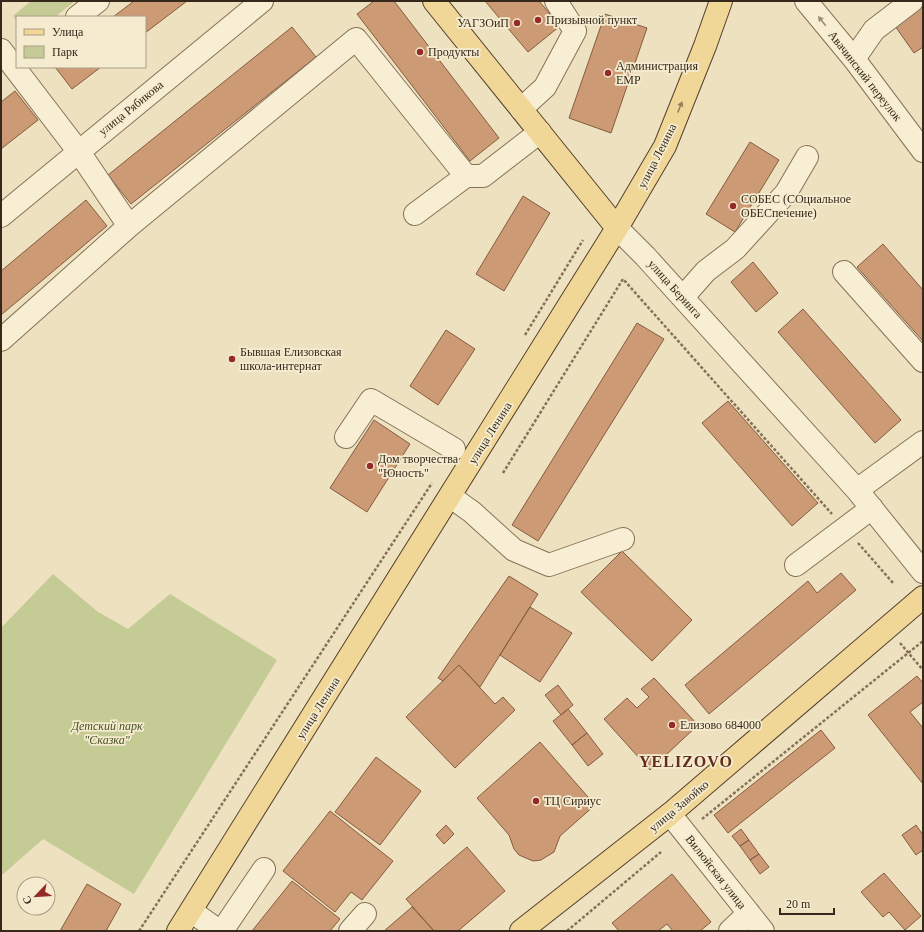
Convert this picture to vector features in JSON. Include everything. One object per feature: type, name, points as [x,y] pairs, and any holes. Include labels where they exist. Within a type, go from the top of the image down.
[{"type":"main road","name":"улица Беринга","points":[[434,1],[618,228]]},
{"type":"main road","name":"улица Ленина","points":[[178,931],[618,228],[664,146],[705,46],[721,1]]},
{"type":"main road","name":"улица Завойко","points":[[521,931],[670,814],[923,597]]},
{"type":"street","points":[[78,16],[98,1]]},
{"type":"street","name":"улица Рябикова","points":[[1,216],[262,1]]},
{"type":"street","points":[[521,109],[545,87],[575,31],[556,1]]},
{"type":"street","name":"Авачинский переулок","points":[[806,1],[854,59],[923,151]]},
{"type":"street","points":[[854,59],[874,30],[912,1]]},
{"type":"street","points":[[1,340],[129,226],[356,39],[466,176]]},
{"type":"street","points":[[8,63],[79,152],[129,226]]},
{"type":"street","points":[[415,214],[466,176],[483,176],[540,132]]},
{"type":"street","points":[[682,297],[706,271],[735,249],[786,193],[807,157]]},
{"type":"street","name":"улица Беринга","points":[[618,228],[857,490],[923,572]]},
{"type":"street","points":[[844,272],[923,361]]},
{"type":"street","points":[[346,437],[371,400],[454,450]]},
{"type":"street","points":[[857,490],[923,442]]},
{"type":"street","points":[[451,497],[472,512],[514,550],[549,565],[624,540]]},
{"type":"street","points":[[796,565],[872,508]]},
{"type":"street","name":"Вилюйская улица","points":[[670,814],[763,931]]},
{"type":"street","points":[[222,931],[264,869]]},
{"type":"street","points":[[191,911],[219,931]]},
{"type":"street","points":[[730,931],[749,913]]},
{"type":"street","points":[[350,931],[365,914]]},
{"type":"path","points":[[521,341],[583,240]]},
{"type":"path","points":[[503,472],[624,279],[894,584]]},
{"type":"path","points":[[139,931],[432,483]]},
{"type":"path","points":[[887,628],[923,670]]},
{"type":"path","points":[[702,819],[923,641]]},
{"type":"path","points":[[567,931],[661,852]]},
{"type":"green space","points":[[31,1],[75,1],[56,16],[16,16],[16,20],[13,16]]},
{"type":"green space","name":"Детский парк \"Сказка\"","points":[[53,574],[98,612],[128,629],[170,594],[277,660],[134,894],[43,839],[1,876],[1,628]]},
{"type":"building","points":[[134,1],[187,1],[146,32],[146,16],[114,16]]},
{"type":"building","points":[[374,1],[394,1],[499,138],[470,161],[357,14]]},
{"type":"building","points":[[485,1],[539,1],[560,26],[528,52]]},
{"type":"building","points":[[923,6],[923,47],[914,53],[895,26]]},
{"type":"building","name":"Администрация ЕМР","points":[[605,14],[647,28],[611,133],[569,118]]},
{"type":"building","points":[[292,27],[316,57],[131,204],[108,175]]},
{"type":"building","points":[[56,68],[100,68],[72,89]]},
{"type":"building","points":[[15,91],[38,120],[1,149],[1,102]]},
{"type":"building","points":[[750,142],[779,160],[735,232],[706,214]]},
{"type":"building","points":[[523,196],[550,213],[504,291],[476,274]]},
{"type":"building","points":[[86,200],[107,226],[1,315],[1,271]]},
{"type":"building","points":[[883,244],[923,290],[923,341],[857,267]]},
{"type":"building","points":[[753,262],[778,293],[756,312],[731,282]]},
{"type":"building","points":[[803,309],[901,420],[875,443],[778,332]]},
{"type":"building","points":[[637,323],[664,339],[538,541],[512,525]]},
{"type":"building","points":[[446,330],[475,349],[438,405],[410,386]]},
{"type":"building","points":[[728,401],[818,503],[792,526],[702,423]]},
{"type":"building","name":"Дом творчества \"Юность\"","points":[[374,420],[410,444],[367,512],[330,488]]},
{"type":"building","points":[[622,551],[692,620],[652,661],[581,592]]},
{"type":"building","points":[[841,573],[856,590],[709,714],[685,685],[808,581],[817,593]]},
{"type":"building","points":[[509,576],[538,594],[480,687],[459,665],[443,681],[438,678]]},
{"type":"building","points":[[530,607],[572,633],[540,682],[500,655]]},
{"type":"building","points":[[459,665],[495,704],[503,697],[515,710],[455,768],[406,717]]},
{"type":"building","points":[[917,676],[923,683],[923,702],[910,712],[923,728],[923,784],[868,715]]},
{"type":"building","points":[[654,678],[698,725],[650,770],[604,719],[627,698],[637,708],[649,697],[641,689]]},
{"type":"building","points":[[558,685],[573,705],[561,715],[545,695]]},
{"type":"building","points":[[568,709],[587,733],[572,745],[553,721]]},
{"type":"building","points":[[821,730],[835,748],[728,833],[714,815]]},
{"type":"building","points":[[587,733],[603,754],[588,766],[572,745]]},
{"type":"building","name":"ТЦ Сириус","points":[[540,742],[595,805],[560,836],[554,852],[541,860],[533,861],[519,855],[514,849],[509,835],[477,798]]},
{"type":"building","points":[[376,757],[421,791],[380,845],[335,812]]},
{"type":"building","points":[[330,811],[393,861],[362,900],[351,892],[335,912],[283,871]]},
{"type":"building","points":[[446,825],[454,834],[444,844],[436,835]]},
{"type":"building","points":[[916,825],[923,835],[923,850],[916,855],[902,835]]},
{"type":"building","points":[[741,829],[749,840],[740,846],[732,836]]},
{"type":"building","points":[[749,840],[759,854],[750,860],[740,846]]},
{"type":"building","points":[[467,847],[505,891],[458,931],[434,931],[406,899]]},
{"type":"building","points":[[759,854],[769,867],[760,874],[750,860]]},
{"type":"building","points":[[884,873],[921,916],[905,930],[889,912],[883,917],[861,892]]},
{"type":"building","points":[[672,874],[711,922],[700,931],[673,931],[667,924],[658,931],[619,931],[612,923]]},
{"type":"building","points":[[292,881],[340,919],[330,931],[252,931]]},
{"type":"building","points":[[87,884],[121,904],[106,931],[60,931]]},
{"type":"building","points":[[412,907],[434,931],[384,931]]},
{"type":"place","name":"Призывной пункт","points":[[538,20]]},
{"type":"place","name":"УАГЗОиП","points":[[517,23]]},
{"type":"place","name":"Продукты","points":[[420,52]]},
{"type":"place","name":"Администрация ЕМР","points":[[608,73]]},
{"type":"place","name":"СОБЕС (СОциальное ОБЕСпечение)","points":[[733,206]]},
{"type":"place","name":"Бывшая Елизовская школа-интернат","points":[[232,359]]},
{"type":"place","name":"Дом творчества \"Юность\"","points":[[370,466]]},
{"type":"place","name":"Елизово 684000","points":[[672,725]]},
{"type":"place","name":"ТЦ Сириус","points":[[536,801]]},
{"type":"district","name":"YELIZOVO","points":[[686,761]]}]
